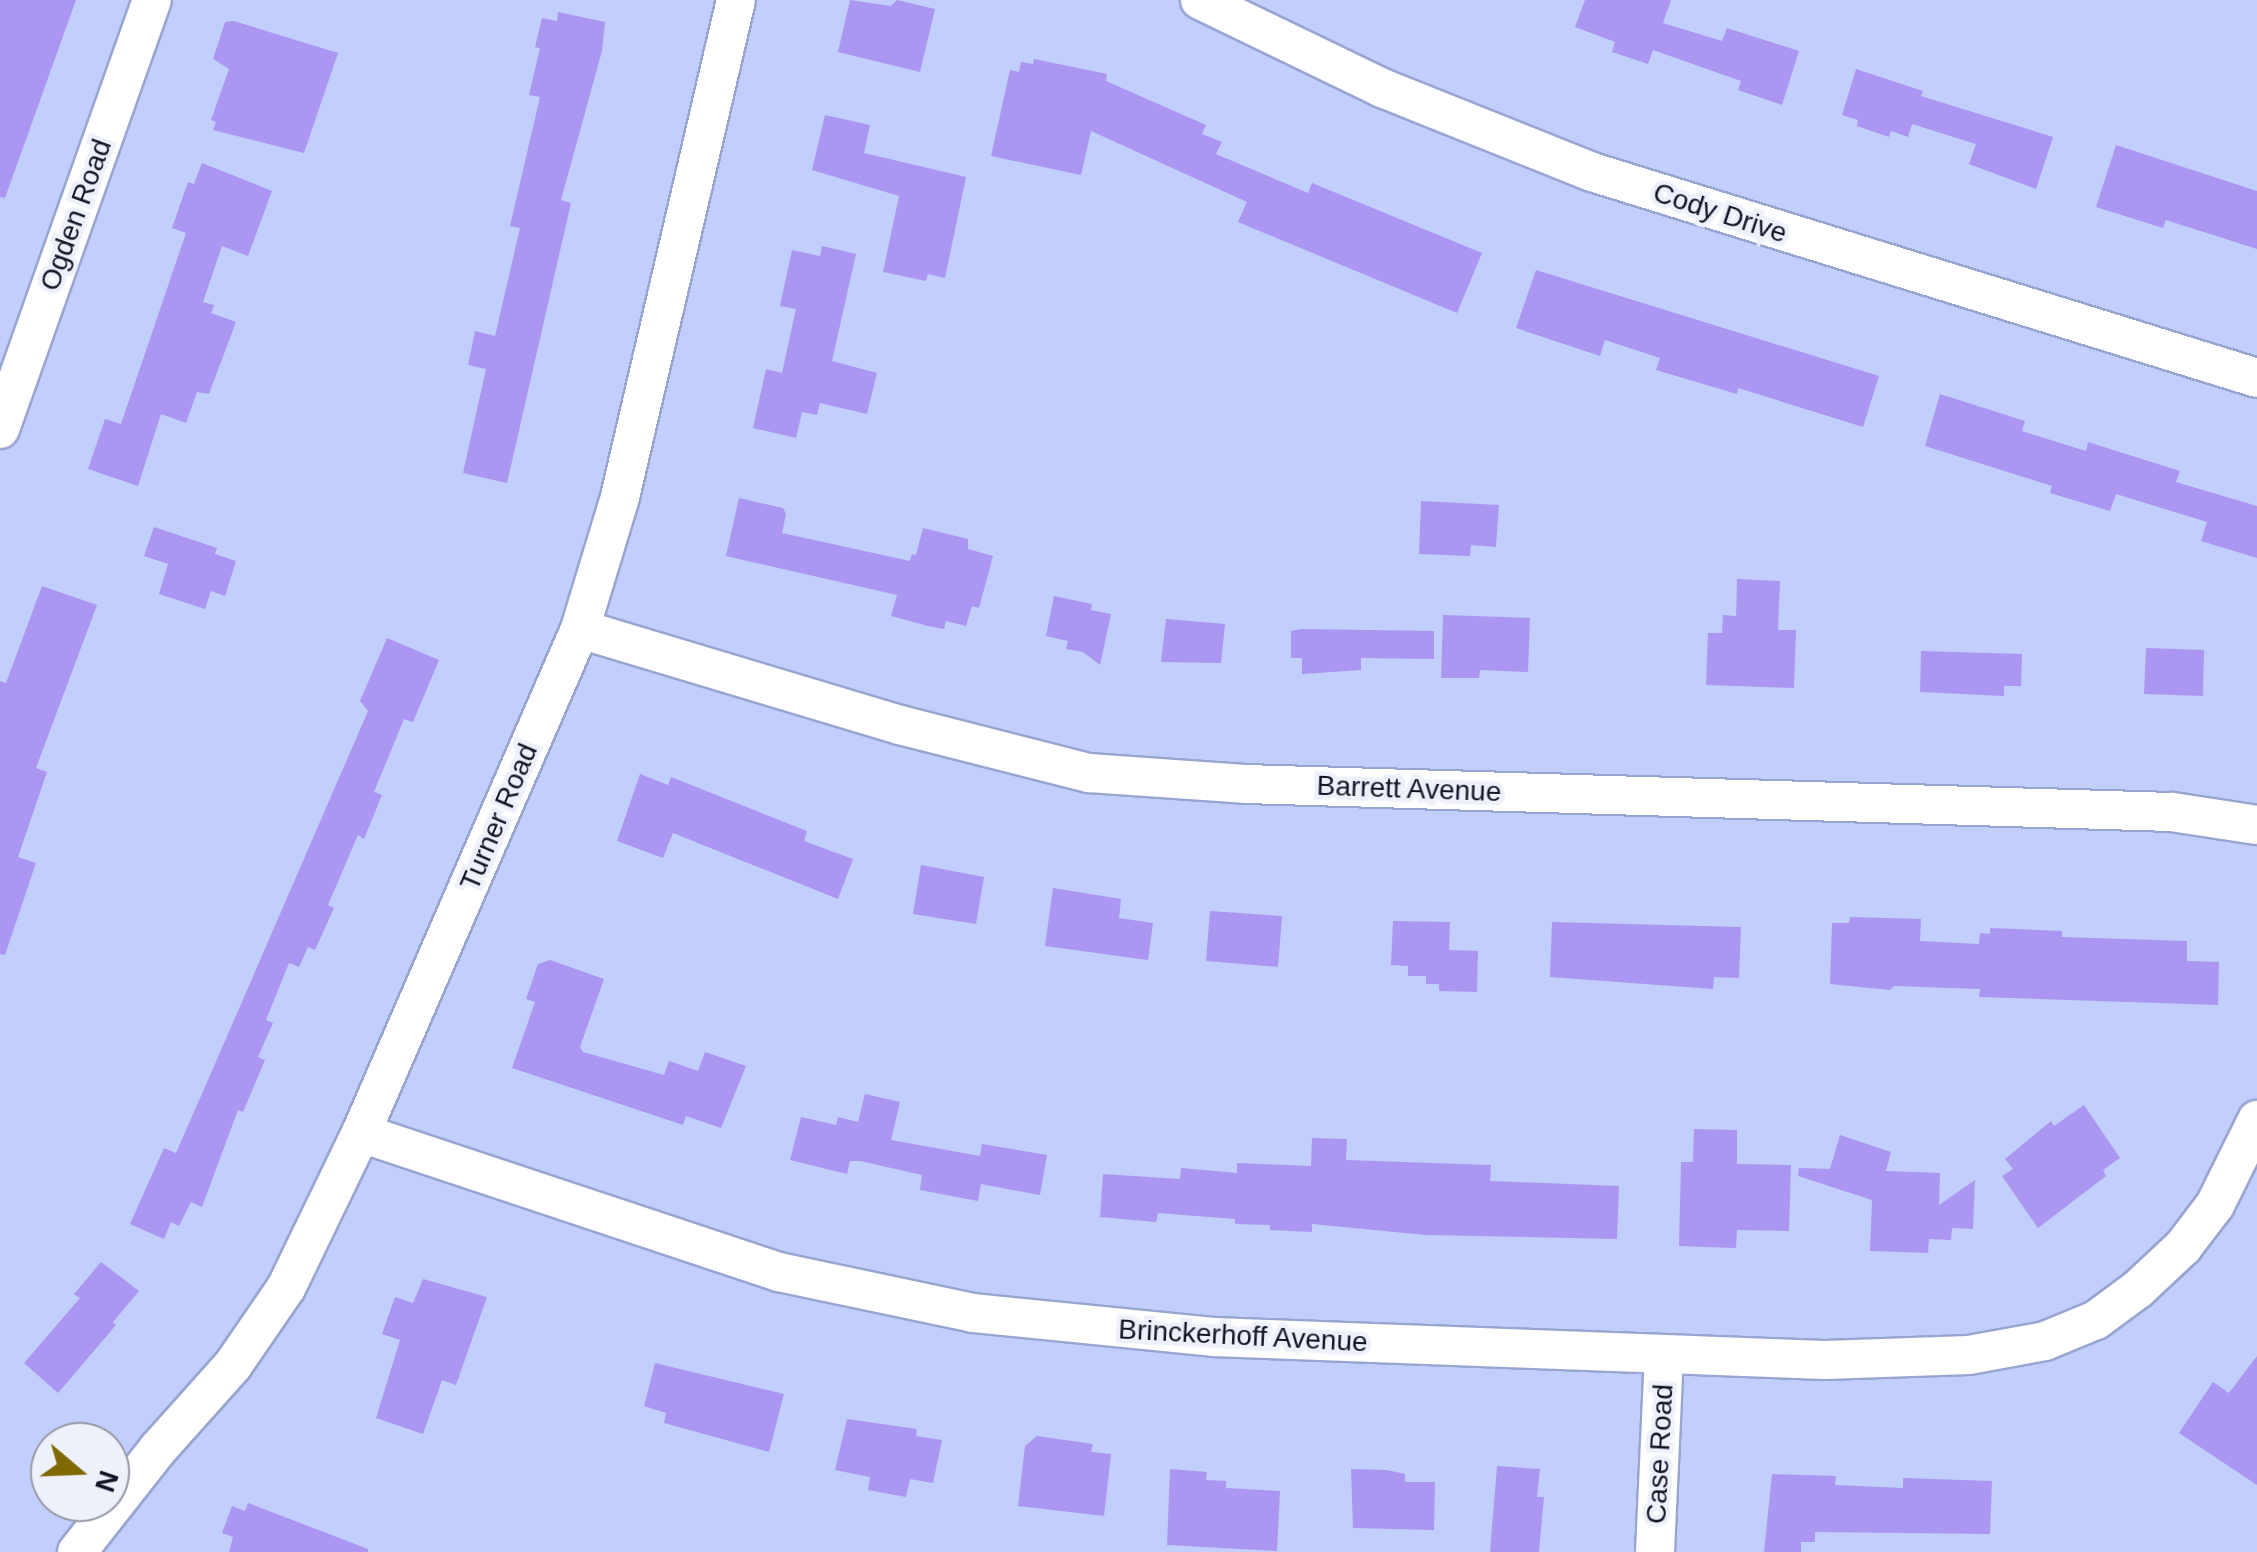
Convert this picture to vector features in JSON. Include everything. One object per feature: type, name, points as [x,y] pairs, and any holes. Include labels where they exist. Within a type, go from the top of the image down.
[{"type":"street","name":"Ogden Road","points":[[0,429],[152,0]]},
{"type":"street","name":"Turner Road","points":[[77,1552],[158,1448],[233,1365],[286,1288],[361,1133],[580,628],[620,497],[736,0]]},
{"type":"street","name":"Cody Drive","points":[[1200,0],[1382,88],[1592,172],[2257,378]]},
{"type":"street","name":"Barrett Avenue","points":[[580,628],[900,726],[1090,773],[1245,784],[2172,812],[2257,825]]},
{"type":"street","name":"Brinckerhoff Avenue","points":[[361,1133],[779,1272],[972,1314],[1214,1337],[1826,1360],[1969,1356],[2045,1342],[2096,1320],[2138,1290],[2182,1247],[2214,1205],[2257,1120]]},
{"type":"street","name":"Case Road","points":[[1655,1552],[1664,1356]]},
{"type":"building","points":[[0,0],[76,0],[5,198],[0,197]]},
{"type":"building","points":[[850,0],[891,6],[897,0],[935,9],[920,72],[838,52]]},
{"type":"building","points":[[1585,0],[1671,0],[1663,23],[1722,41],[1727,28],[1799,51],[1782,105],[1738,90],[1741,81],[1653,50],[1648,64],[1612,52],[1615,42],[1575,27]]},
{"type":"building","points":[[558,12],[605,22],[602,51],[561,200],[571,203],[507,483],[463,473],[486,369],[468,365],[475,331],[495,336],[520,228],[510,226],[540,97],[529,95],[540,48],[535,47],[542,18],[557,21]]},
{"type":"building","points":[[234,21],[338,53],[304,153],[213,130],[216,122],[211,120],[229,69],[213,59],[225,22]]},
{"type":"building","points":[[1034,59],[1107,74],[1106,81],[1206,125],[1202,134],[1222,142],[1216,154],[1308,193],[1312,183],[1482,253],[1457,313],[1238,222],[1247,202],[1091,131],[1081,175],[991,156],[1010,70],[1019,72],[1021,62],[1033,64]]},
{"type":"building","points":[[1856,69],[1923,91],[1921,96],[2053,137],[2036,189],[1969,164],[1976,144],[1912,124],[1908,137],[1891,131],[1889,137],[1857,126],[1858,120],[1842,115]]},
{"type":"building","points":[[825,115],[870,125],[864,153],[966,177],[945,278],[928,274],[926,281],[883,272],[899,196],[812,170]]},
{"type":"building","points":[[2116,145],[2257,191],[2257,249],[2166,220],[2163,228],[2096,207]]},
{"type":"building","points":[[202,163],[272,191],[248,256],[222,246],[203,302],[214,305],[211,313],[236,322],[209,394],[197,392],[186,423],[161,414],[138,486],[88,469],[105,419],[121,424],[186,233],[172,228],[188,182],[194,184]]},
{"type":"building","points":[[822,246],[856,254],[832,361],[877,373],[867,414],[820,403],[817,415],[802,412],[796,438],[753,428],[766,369],[782,373],[796,309],[780,306],[792,250],[820,256]]},
{"type":"building","points":[[1536,270],[1879,376],[1863,427],[1738,388],[1737,394],[1656,370],[1660,358],[1605,340],[1600,356],[1516,328]]},
{"type":"building","points":[[1940,394],[2025,421],[2022,431],[2086,451],[2088,442],[2180,471],[2176,482],[2257,506],[2257,558],[2201,541],[2207,522],[2116,494],[2110,511],[2050,493],[2052,486],[1925,446]]},
{"type":"building","points":[[739,498],[783,508],[786,514],[782,533],[910,561],[912,554],[916,555],[923,528],[968,539],[968,549],[993,556],[979,608],[972,606],[966,626],[946,621],[944,629],[928,626],[891,616],[897,595],[726,556]]},
{"type":"building","points":[[1421,501],[1499,505],[1496,547],[1471,545],[1470,556],[1419,554]]},
{"type":"building","points":[[154,527],[217,548],[215,554],[236,561],[225,596],[211,591],[205,609],[159,594],[168,564],[144,556]]},
{"type":"building","points":[[1737,579],[1780,581],[1778,630],[1796,630],[1794,688],[1706,685],[1708,633],[1722,633],[1723,615],[1736,616]]},
{"type":"building","points":[[42,586],[97,605],[36,768],[47,772],[18,857],[36,863],[5,955],[0,954],[0,681],[6,683]]},
{"type":"building","points":[[1054,596],[1092,604],[1091,610],[1111,614],[1100,665],[1083,652],[1066,649],[1068,641],[1046,636]]},
{"type":"building","points":[[1443,615],[1530,618],[1528,672],[1480,670],[1479,678],[1441,678]]},
{"type":"building","points":[[1166,619],[1225,624],[1221,663],[1161,662]]},
{"type":"building","points":[[1291,631],[1434,631],[1434,659],[1361,658],[1361,670],[1302,674],[1302,658],[1291,658]]},
{"type":"building","points":[[387,638],[439,660],[413,722],[404,719],[374,792],[382,795],[364,839],[358,835],[328,905],[334,908],[315,950],[308,947],[299,967],[289,963],[266,1020],[273,1023],[258,1057],[265,1060],[243,1112],[238,1110],[202,1207],[191,1202],[179,1226],[171,1222],[164,1239],[130,1224],[164,1148],[176,1153],[368,711],[360,701]]},
{"type":"building","points":[[2146,648],[2204,650],[2203,696],[2144,694]]},
{"type":"building","points":[[1921,651],[2022,654],[2021,686],[2004,686],[2004,696],[1920,692]]},
{"type":"building","points":[[640,774],[668,785],[671,777],[807,831],[804,841],[853,859],[838,899],[673,833],[663,858],[617,841]]},
{"type":"building","points":[[921,865],[984,877],[976,924],[913,914]]},
{"type":"building","points":[[1053,888],[1121,899],[1119,918],[1153,923],[1148,960],[1045,946]]},
{"type":"building","points":[[1210,911],[1282,916],[1278,967],[1206,961]]},
{"type":"building","points":[[1850,917],[1921,919],[1920,941],[1979,944],[1980,933],[1990,934],[1990,928],[2062,931],[2062,937],[2187,941],[2187,961],[2219,962],[2218,1005],[1979,997],[1980,989],[1894,986],[1890,990],[1830,984],[1832,923],[1849,923]]},
{"type":"building","points":[[1393,921],[1450,922],[1449,950],[1478,951],[1477,992],[1439,991],[1439,984],[1426,984],[1426,976],[1408,976],[1408,966],[1391,965]]},
{"type":"building","points":[[1552,922],[1741,927],[1739,978],[1714,977],[1713,989],[1550,977]]},
{"type":"building","points":[[550,960],[604,979],[580,1047],[583,1052],[664,1075],[669,1061],[698,1071],[705,1052],[746,1066],[721,1128],[686,1116],[683,1125],[512,1068],[535,1002],[526,999],[538,964]]},
{"type":"building","points":[[865,1094],[900,1102],[891,1140],[980,1156],[982,1144],[1047,1155],[1040,1195],[981,1184],[978,1201],[920,1190],[922,1175],[860,1161],[850,1161],[847,1174],[790,1160],[801,1117],[836,1125],[838,1117],[858,1122]]},
{"type":"building","points":[[2084,1105],[2120,1158],[2103,1170],[2106,1176],[2038,1228],[2002,1176],[2013,1169],[2005,1159],[2051,1121],[2054,1126]]},
{"type":"building","points":[[1694,1129],[1737,1130],[1737,1164],[1791,1165],[1789,1231],[1737,1230],[1736,1248],[1679,1246],[1681,1162],[1693,1162]]},
{"type":"building","points":[[1840,1135],[1891,1152],[1886,1171],[1940,1173],[1939,1205],[1975,1180],[1973,1229],[1952,1228],[1951,1240],[1929,1239],[1928,1253],[1870,1251],[1872,1200],[1798,1176],[1799,1168],[1830,1169]]},
{"type":"building","points":[[1312,1138],[1347,1139],[1346,1160],[1491,1165],[1490,1181],[1619,1186],[1617,1239],[1426,1235],[1312,1224],[1312,1232],[1270,1230],[1270,1225],[1235,1224],[1235,1219],[1158,1213],[1156,1222],[1100,1217],[1103,1174],[1180,1179],[1181,1168],[1237,1173],[1237,1163],[1311,1166]]},
{"type":"building","points":[[101,1262],[139,1291],[113,1322],[116,1325],[58,1393],[24,1363],[80,1298],[74,1294]]},
{"type":"building","points":[[423,1279],[487,1297],[456,1385],[442,1380],[423,1434],[376,1418],[400,1340],[382,1334],[395,1297],[413,1303]]},
{"type":"building","points":[[2257,1356],[2257,1485],[2179,1433],[2213,1382],[2229,1393]]},
{"type":"building","points":[[655,1363],[784,1394],[769,1452],[664,1423],[666,1413],[644,1406]]},
{"type":"building","points":[[847,1419],[917,1429],[916,1436],[942,1440],[933,1483],[910,1479],[906,1497],[868,1490],[870,1477],[835,1470]]},
{"type":"building","points":[[1037,1436],[1093,1444],[1091,1452],[1111,1454],[1104,1516],[1018,1506],[1025,1446]]},
{"type":"building","points":[[1497,1466],[1540,1469],[1537,1497],[1544,1497],[1539,1552],[1490,1552]]},
{"type":"building","points":[[1170,1469],[1207,1472],[1206,1480],[1226,1481],[1226,1488],[1280,1491],[1277,1551],[1167,1545]]},
{"type":"building","points":[[1351,1469],[1405,1474],[1405,1482],[1435,1482],[1434,1530],[1353,1528]]},
{"type":"building","points":[[1772,1474],[1836,1476],[1835,1485],[1903,1488],[1903,1478],[1992,1481],[1990,1534],[1815,1532],[1815,1542],[1801,1542],[1801,1552],[1764,1552]]},
{"type":"building","points":[[248,1503],[368,1552],[229,1552],[233,1537],[222,1533],[232,1506],[245,1511]]}]
